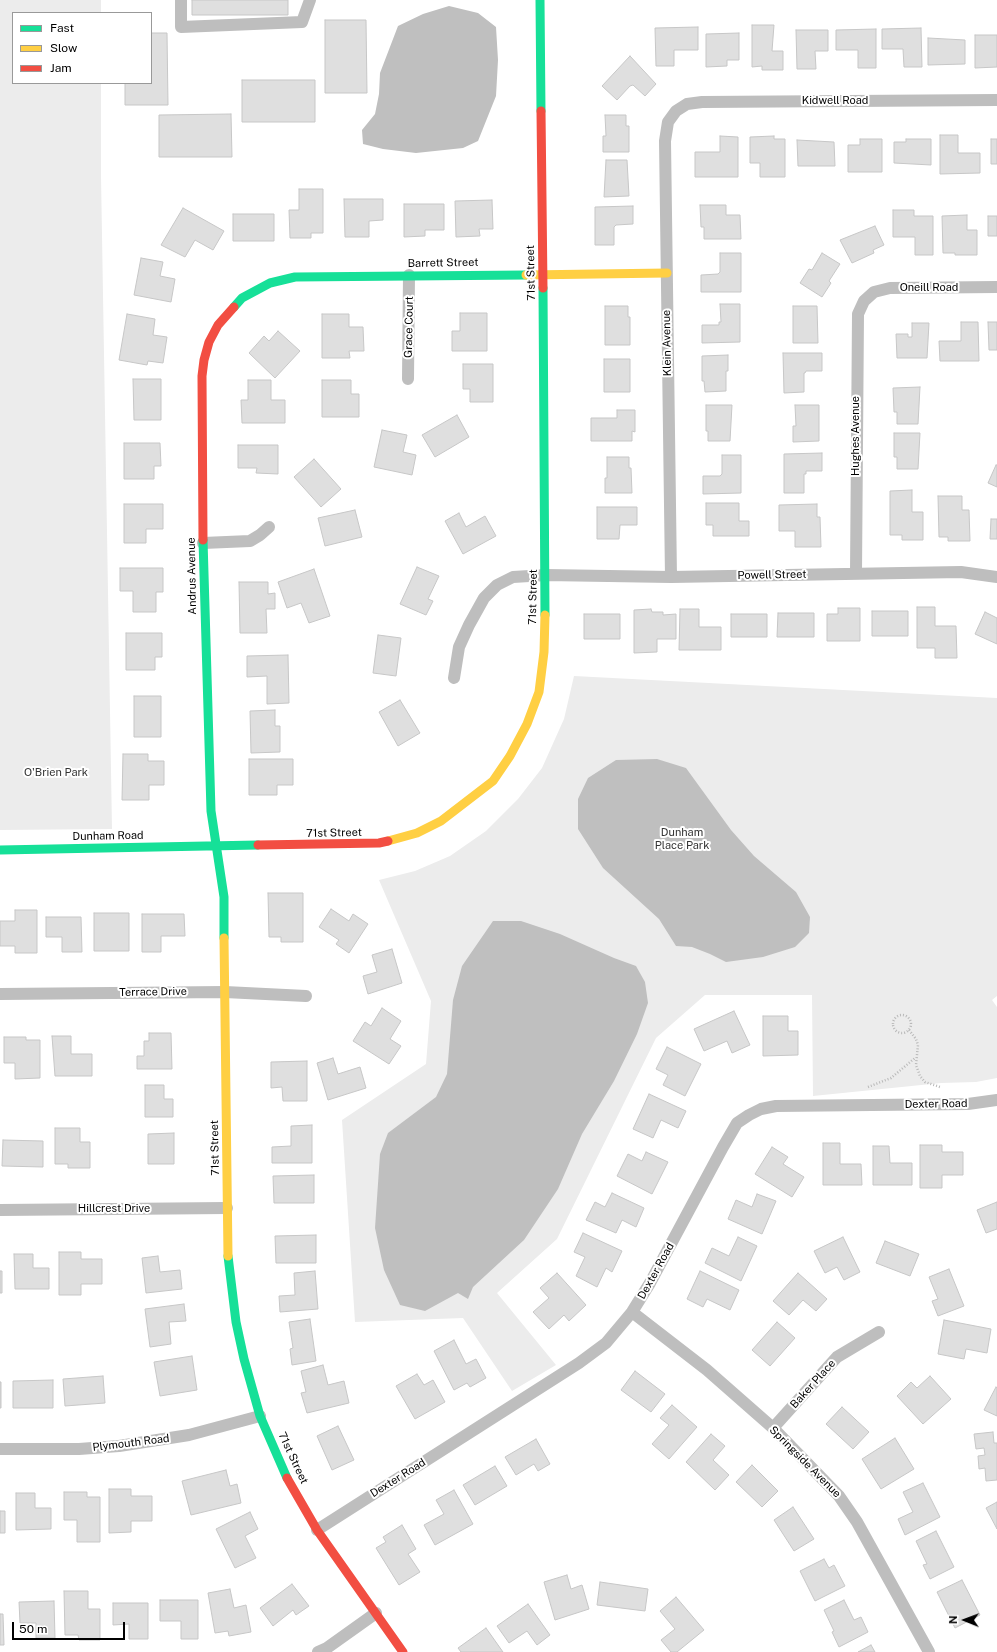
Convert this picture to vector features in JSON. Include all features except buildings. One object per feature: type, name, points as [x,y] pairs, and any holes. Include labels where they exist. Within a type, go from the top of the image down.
[{"type":"street","points":[[181,0],[181,27],[302,22],[310,0]]},
{"type":"street","name":"71st Street","points":[[403,1652],[316,1530],[285,1474],[260,1416],[245,1365],[236,1322],[228,1253],[224,897],[216,846],[355,845],[394,840],[417,833],[441,820],[493,781],[510,756],[527,724],[539,692],[544,652],[546,575],[540,0]]},
{"type":"street","name":"Kidwell Road","points":[[676,111],[687,104],[702,102],[997,100]]},
{"type":"street","name":"Klein Avenue","points":[[671,577],[665,141],[668,122],[676,111]]},
{"type":"street","name":"Barrett Street","points":[[229,311],[242,298],[257,289],[280,280],[295,277],[667,273]]},
{"type":"street","name":"Grace Court","points":[[408,379],[409,275]]},
{"type":"street","name":"Oneill Road","points":[[864,301],[874,292],[890,288],[997,287]]},
{"type":"street","name":"Hughes Avenue","points":[[856,573],[856,322],[864,301]]},
{"type":"street","name":"Andrus Avenue","points":[[216,846],[211,811],[203,543],[202,376],[204,360],[210,342],[218,325],[229,311]]},
{"type":"street","points":[[203,543],[250,541],[269,527]]},
{"type":"street","name":"Powell Street","points":[[454,678],[459,647],[484,598],[497,585],[513,577],[546,575],[671,577],[961,572],[997,577]]},
{"type":"street","name":"Dunham Road","points":[[0,850],[216,846]]},
{"type":"street","name":"Terrace Drive","points":[[0,994],[225,992],[306,996]]},
{"type":"street","name":"Dexter Road","points":[[316,1530],[579,1363],[606,1343],[632,1312],[650,1284],[722,1147],[737,1123],[748,1115],[776,1106],[968,1104],[997,1100]]},
{"type":"street","name":"Hillcrest Drive","points":[[0,1210],[227,1208]]},
{"type":"street","name":"Springside Avenue","points":[[632,1312],[707,1370],[773,1428],[840,1496],[857,1522],[929,1652]]},
{"type":"street","name":"Baker Place","points":[[773,1428],[837,1357],[879,1332]]},
{"type":"street","name":"Plymouth Road","points":[[0,1450],[79,1449],[126,1445],[189,1435],[260,1416]]},
{"type":"street","points":[[318,1652],[376,1613]]},
{"type":"path","points":[[899,1016],[907,1017],[910,1021],[908,1030],[903,1033],[898,1032],[894,1028],[894,1020],[899,1016]]},
{"type":"path","points":[[908,1030],[916,1039],[918,1045],[916,1065],[920,1076],[925,1082],[940,1087]]},
{"type":"path","points":[[868,1087],[891,1078],[916,1058]]},
{"type":"green space","name":"O'Brien Park","points":[[0,0],[101,0],[101,12],[12,12],[12,84],[101,84],[101,176],[112,829],[0,830]]},
{"type":"green space","name":"Dunham Place Park","points":[[574,676],[997,698],[997,996],[992,1000],[997,1007],[997,1078],[976,1082],[941,1083],[813,1096],[812,995],[705,995],[656,1038],[557,1239],[497,1293],[556,1365],[512,1391],[463,1318],[355,1322],[342,1120],[426,1064],[431,1001],[379,880],[415,871],[450,856],[486,831],[518,799],[542,768],[564,719]]},
{"type":"shaded area","points":[[449,6],[478,13],[496,27],[498,60],[496,96],[478,141],[463,148],[416,153],[383,149],[363,144],[362,130],[375,114],[379,94],[380,73],[398,26],[423,14]]},
{"type":"shaded area","points":[[657,759],[686,768],[731,830],[754,856],[796,892],[810,917],[809,933],[795,947],[763,957],[726,962],[692,947],[676,946],[659,919],[603,868],[578,829],[578,799],[588,778],[616,760]]},
{"type":"shaded area","points":[[493,921],[521,921],[560,934],[636,966],[645,982],[648,1003],[637,1034],[614,1081],[582,1134],[558,1189],[524,1240],[473,1287],[468,1299],[458,1293],[425,1311],[400,1305],[384,1270],[375,1228],[380,1154],[388,1133],[436,1097],[447,1074],[453,1000],[462,966]]},
{"type":"traffic: fast","points":[[540,0],[541,111]]},
{"type":"traffic: fast","points":[[234,307],[242,298],[270,283],[295,277],[526,275]]},
{"type":"traffic: fast","points":[[543,288],[545,615]]},
{"type":"traffic: fast","points":[[203,540],[211,811],[224,897],[224,938]]},
{"type":"traffic: fast","points":[[0,850],[258,845]]},
{"type":"traffic: fast","points":[[228,1256],[236,1322],[244,1359],[260,1416],[287,1478]]},
{"type":"traffic: slow","points":[[526,275],[667,273]]},
{"type":"traffic: slow","points":[[388,841],[417,833],[441,821],[493,781],[510,756],[527,724],[539,692],[544,652],[545,615]]},
{"type":"traffic: slow","points":[[224,938],[228,1256]]},
{"type":"traffic: jam","points":[[541,111],[543,288]]},
{"type":"traffic: jam","points":[[203,540],[202,376],[204,360],[209,342],[218,325],[234,307]]},
{"type":"traffic: jam","points":[[258,845],[379,843],[388,841]]},
{"type":"traffic: jam","points":[[287,1478],[317,1530],[403,1652]]}]
